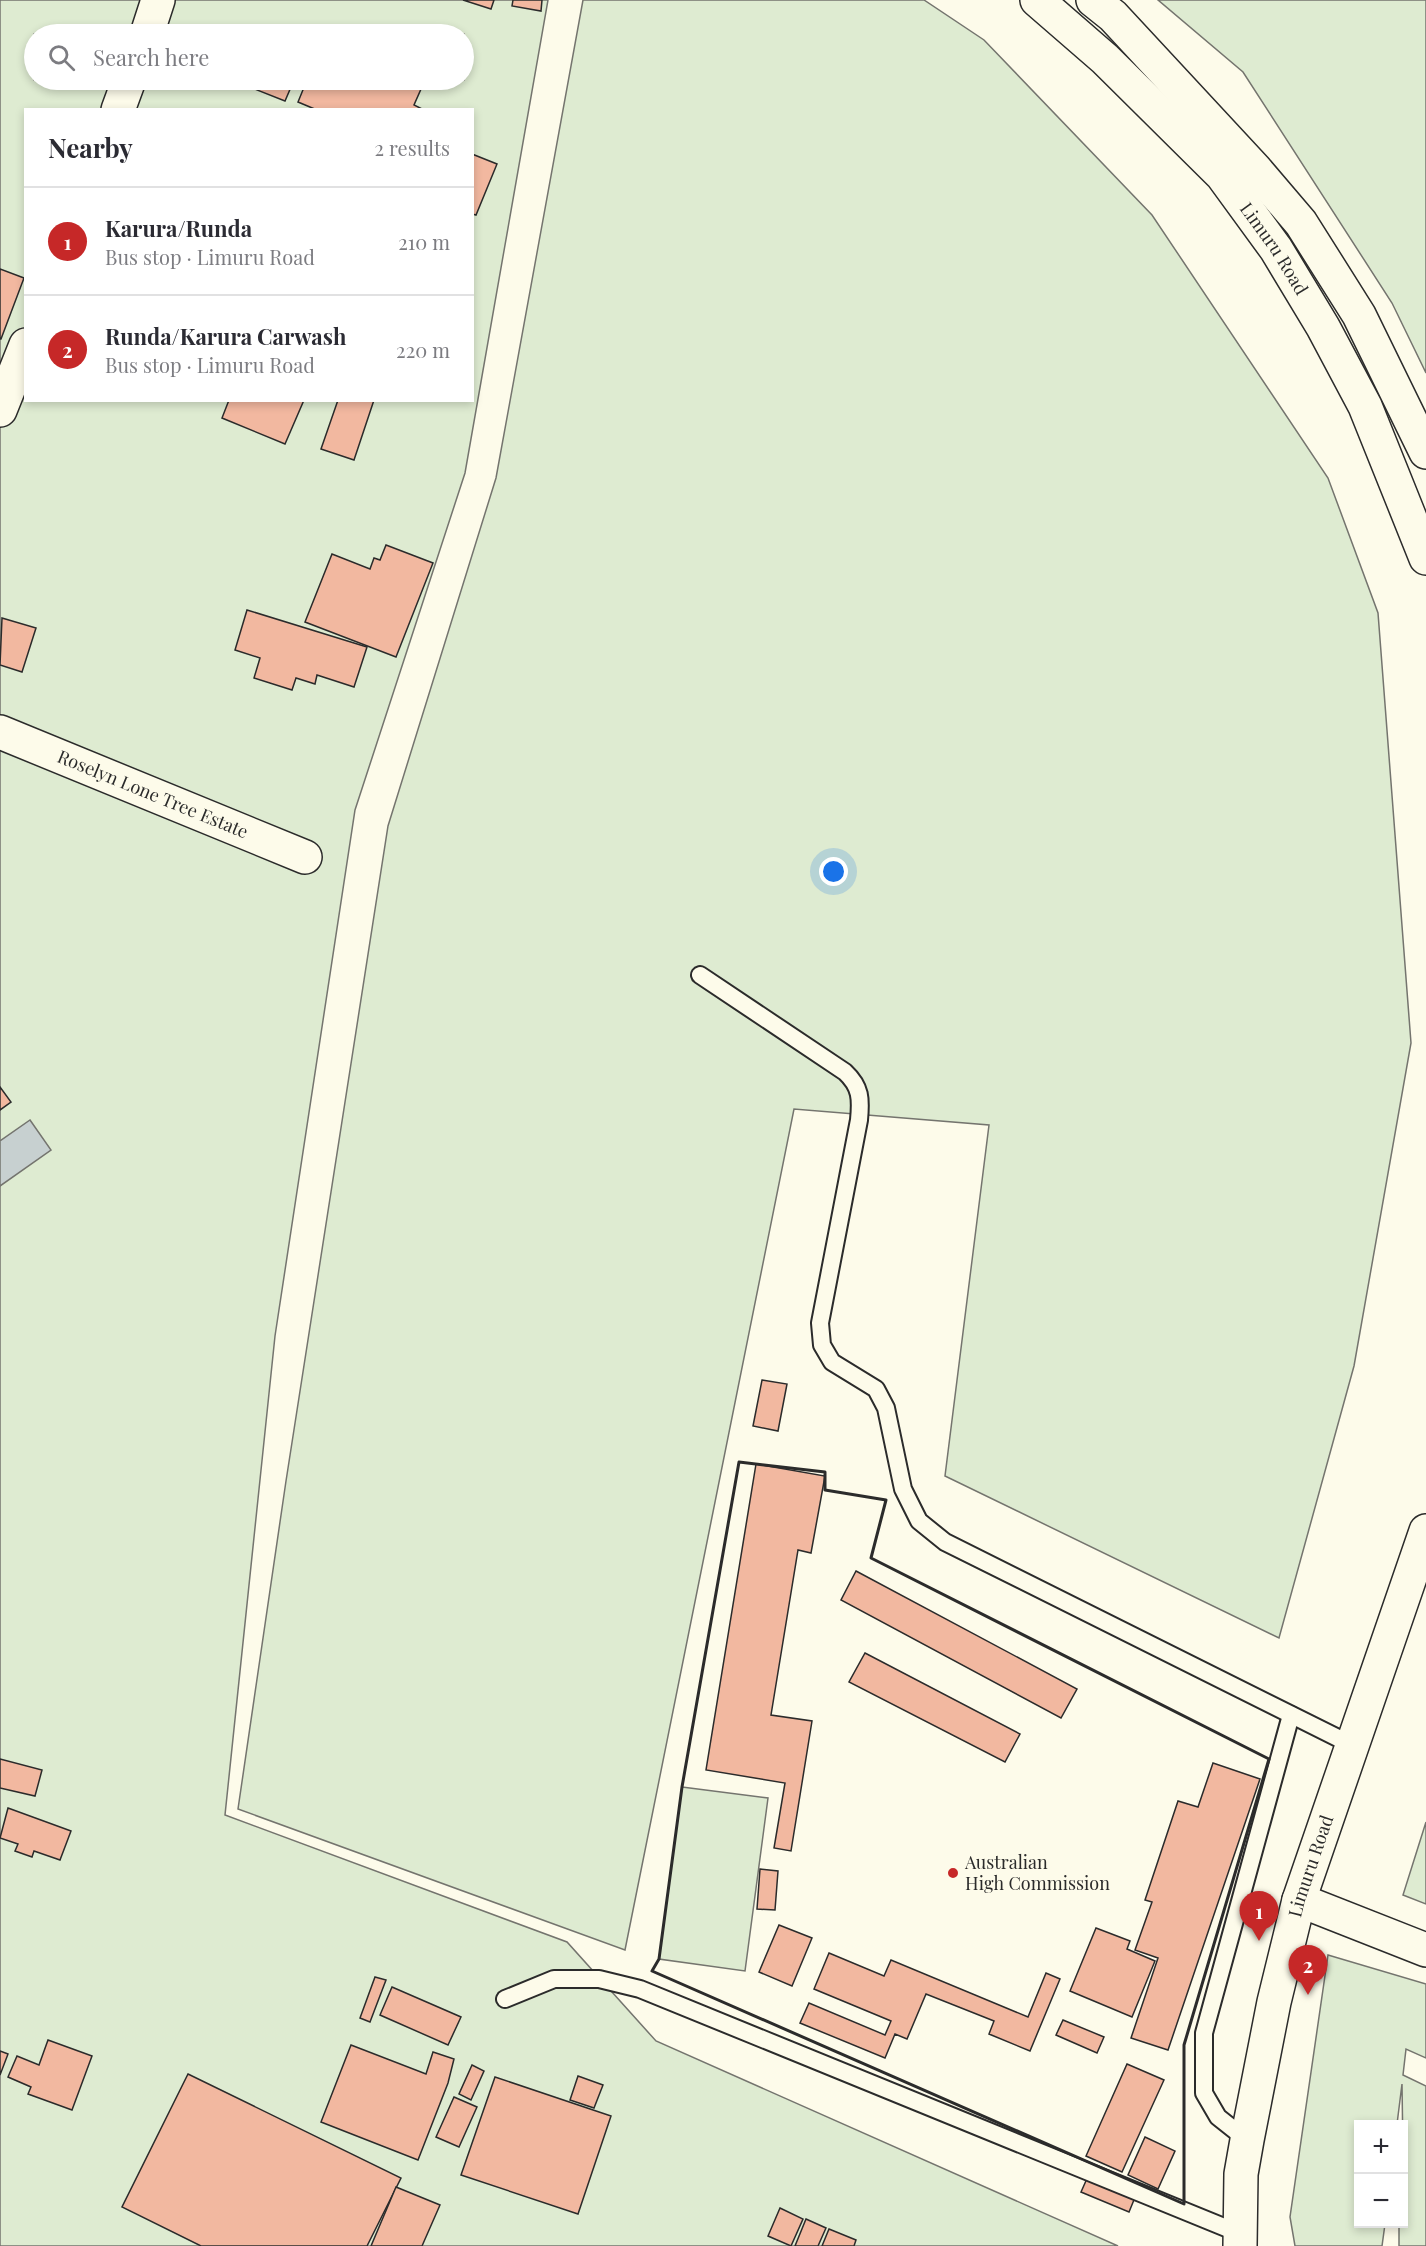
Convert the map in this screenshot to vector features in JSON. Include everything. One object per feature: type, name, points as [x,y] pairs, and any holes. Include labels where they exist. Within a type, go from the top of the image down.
[{"type":"main road","points":[[150,24],[158,0]]},
{"type":"main road","name":"Limuru Road","points":[[1037,0],[1105,59],[1222,175],[1276,249],[1323,327],[1365,406],[1426,558]]},
{"type":"main road","name":"Limuru Road","points":[[1094,0],[1113,16],[1255,169],[1301,223],[1359,315],[1426,452]]},
{"type":"main road","points":[[119,108],[125,90]]},
{"type":"main road","points":[[0,410],[24,350]]},
{"type":"main road","name":"Roselyn Lone Tree Estate","points":[[0,732],[305,857]]},
{"type":"main road","name":"Limuru Road","points":[[1240,2240],[1241,2174],[1246,2140],[1274,2001],[1299,1900],[1426,1531]]},
{"type":"main road","points":[[1299,1900],[1426,1950]]},
{"type":"lane","points":[[700,975],[845,1072],[856,1082],[861,1099],[859,1120],[820,1323],[822,1345],[832,1362],[876,1389],[886,1408],[903,1489],[919,1521],[945,1542],[1352,1745]]},
{"type":"lane","points":[[1246,2140],[1218,2117],[1204,2093],[1204,2033],[1291,1715]]},
{"type":"lane","points":[[505,1998],[554,1979],[599,1979],[640,1989],[1240,2240]]},
{"type":"green space","points":[[0,0],[548,0],[465,473],[355,810],[275,1336],[225,1815],[567,1942],[656,2041],[1118,2246],[0,2246]]},
{"type":"green space","points":[[583,0],[924,0],[984,40],[1152,215],[1328,478],[1378,613],[1411,1043],[1354,1366],[1279,1638],[945,1476],[989,1125],[794,1109],[625,1950],[238,1809],[286,1481],[388,826],[496,478]]},
{"type":"green space","points":[[1158,0],[1426,0],[1426,373],[1392,303],[1243,72]]},
{"type":"green space","points":[[682,1787],[768,1798],[745,1971],[659,1959]]},
{"type":"green space","points":[[1426,1822],[1426,1904],[1403,1895]]},
{"type":"green space","points":[[1328,1955],[1426,1984],[1426,2058],[1406,2049],[1403,2075],[1426,2086],[1426,2246],[1399,2246],[1399,2228],[1408,2228],[1408,2120],[1403,2120],[1402,2084],[1398,2120],[1354,2120],[1354,2228],[1384,2228],[1382,2246],[1295,2246],[1290,2217]]},
{"type":"shaded area","points":[[30,1120],[51,1150],[0,1186],[0,1141]]},
{"type":"building","points":[[463,0],[494,0],[491,9]]},
{"type":"building","points":[[513,0],[542,0],[541,11],[512,6]]},
{"type":"building","points":[[257,90],[290,90],[285,101]]},
{"type":"building","points":[[303,90],[421,90],[414,105],[420,108],[312,108],[298,102]]},
{"type":"building","points":[[474,155],[497,164],[476,215],[474,214]]},
{"type":"building","points":[[0,269],[24,278],[1,339],[0,339]]},
{"type":"building","points":[[228,402],[303,402],[285,444],[222,418]]},
{"type":"building","points":[[337,402],[373,402],[354,460],[321,449]]},
{"type":"building","points":[[386,545],[433,563],[396,657],[305,622],[332,554],[370,569],[374,558],[380,560]]},
{"type":"building","points":[[247,610],[367,647],[354,687],[317,675],[315,684],[296,678],[292,690],[254,678],[260,658],[235,650]]},
{"type":"building","points":[[2,618],[36,628],[22,672],[0,665]]},
{"type":"building","points":[[0,1087],[11,1102],[0,1110]]},
{"type":"building","points":[[762,1380],[787,1384],[778,1431],[753,1426]]},
{"type":"building","points":[[756,1464],[825,1476],[811,1553],[798,1550],[771,1715],[812,1721],[791,1851],[774,1848],[785,1783],[706,1770]]},
{"type":"building","points":[[856,1571],[1077,1689],[1061,1718],[841,1600]]},
{"type":"building","points":[[865,1653],[1020,1734],[1005,1762],[849,1682]]},
{"type":"building","points":[[0,1759],[42,1770],[35,1796],[0,1788]]},
{"type":"building","points":[[1213,1763],[1260,1779],[1168,2050],[1131,2038],[1158,1958],[1135,1950],[1152,1902],[1145,1900],[1178,1801],[1198,1807]]},
{"type":"building","points":[[8,1808],[71,1831],[60,1860],[34,1851],[32,1857],[15,1851],[18,1844],[0,1838]]},
{"type":"building","points":[[760,1869],[778,1871],[775,1910],[757,1909]]},
{"type":"building","points":[[779,1925],[812,1938],[792,1986],[759,1972]]},
{"type":"building","points":[[1096,1928],[1130,1941],[1127,1949],[1155,1961],[1132,2017],[1070,1991]]},
{"type":"building","points":[[829,1953],[884,1976],[891,1960],[1028,2017],[1046,1973],[1060,1979],[1030,2051],[989,2034],[994,2021],[926,1994],[907,2039],[895,2034],[885,2058],[800,2023],[809,2003],[885,2035],[891,2021],[814,1989]]},
{"type":"building","points":[[375,1977],[386,1980],[370,2022],[360,2018]]},
{"type":"building","points":[[392,1987],[461,2017],[448,2045],[380,2015]]},
{"type":"building","points":[[1063,2020],[1104,2037],[1097,2053],[1056,2035]]},
{"type":"building","points":[[48,2040],[92,2056],[72,2110],[28,2094],[31,2087],[8,2077],[17,2056],[39,2065]]},
{"type":"building","points":[[351,2045],[426,2074],[433,2052],[454,2059],[448,2083],[418,2160],[321,2122]]},
{"type":"building","points":[[0,2051],[8,2054],[0,2075]]},
{"type":"building","points":[[1127,2064],[1164,2080],[1122,2172],[1086,2156]]},
{"type":"building","points":[[472,2065],[484,2071],[471,2100],[459,2094]]},
{"type":"building","points":[[188,2074],[401,2178],[367,2246],[201,2246],[122,2207]]},
{"type":"building","points":[[578,2076],[603,2085],[594,2108],[570,2100]]},
{"type":"building","points":[[495,2077],[611,2116],[578,2214],[461,2175]]},
{"type":"building","points":[[454,2097],[477,2107],[459,2147],[436,2137]]},
{"type":"building","points":[[1145,2137],[1175,2151],[1158,2189],[1128,2175]]},
{"type":"building","points":[[1089,2174],[1136,2195],[1129,2212],[1081,2192]]},
{"type":"building","points":[[396,2187],[440,2205],[422,2246],[371,2246]]},
{"type":"building","points":[[780,2208],[803,2219],[791,2246],[768,2236]]},
{"type":"building","points":[[806,2219],[826,2228],[818,2246],[795,2246]]},
{"type":"building","points":[[829,2229],[856,2240],[854,2246],[822,2246]]},
{"type":"wall","points":[[739,1462],[825,1472],[825,1490],[886,1500],[871,1558],[1269,1759],[1184,2045],[1184,2204],[652,1971],[659,1959],[682,1787],[739,1462]]},
{"type":"place","name":"Australian High Commission","points":[[953,1873]]},
{"type":"place","name":"Karura/Runda","points":[[1259,1941]]},
{"type":"place","name":"Runda/Karura Carwash","points":[[1308,1995]]}]
